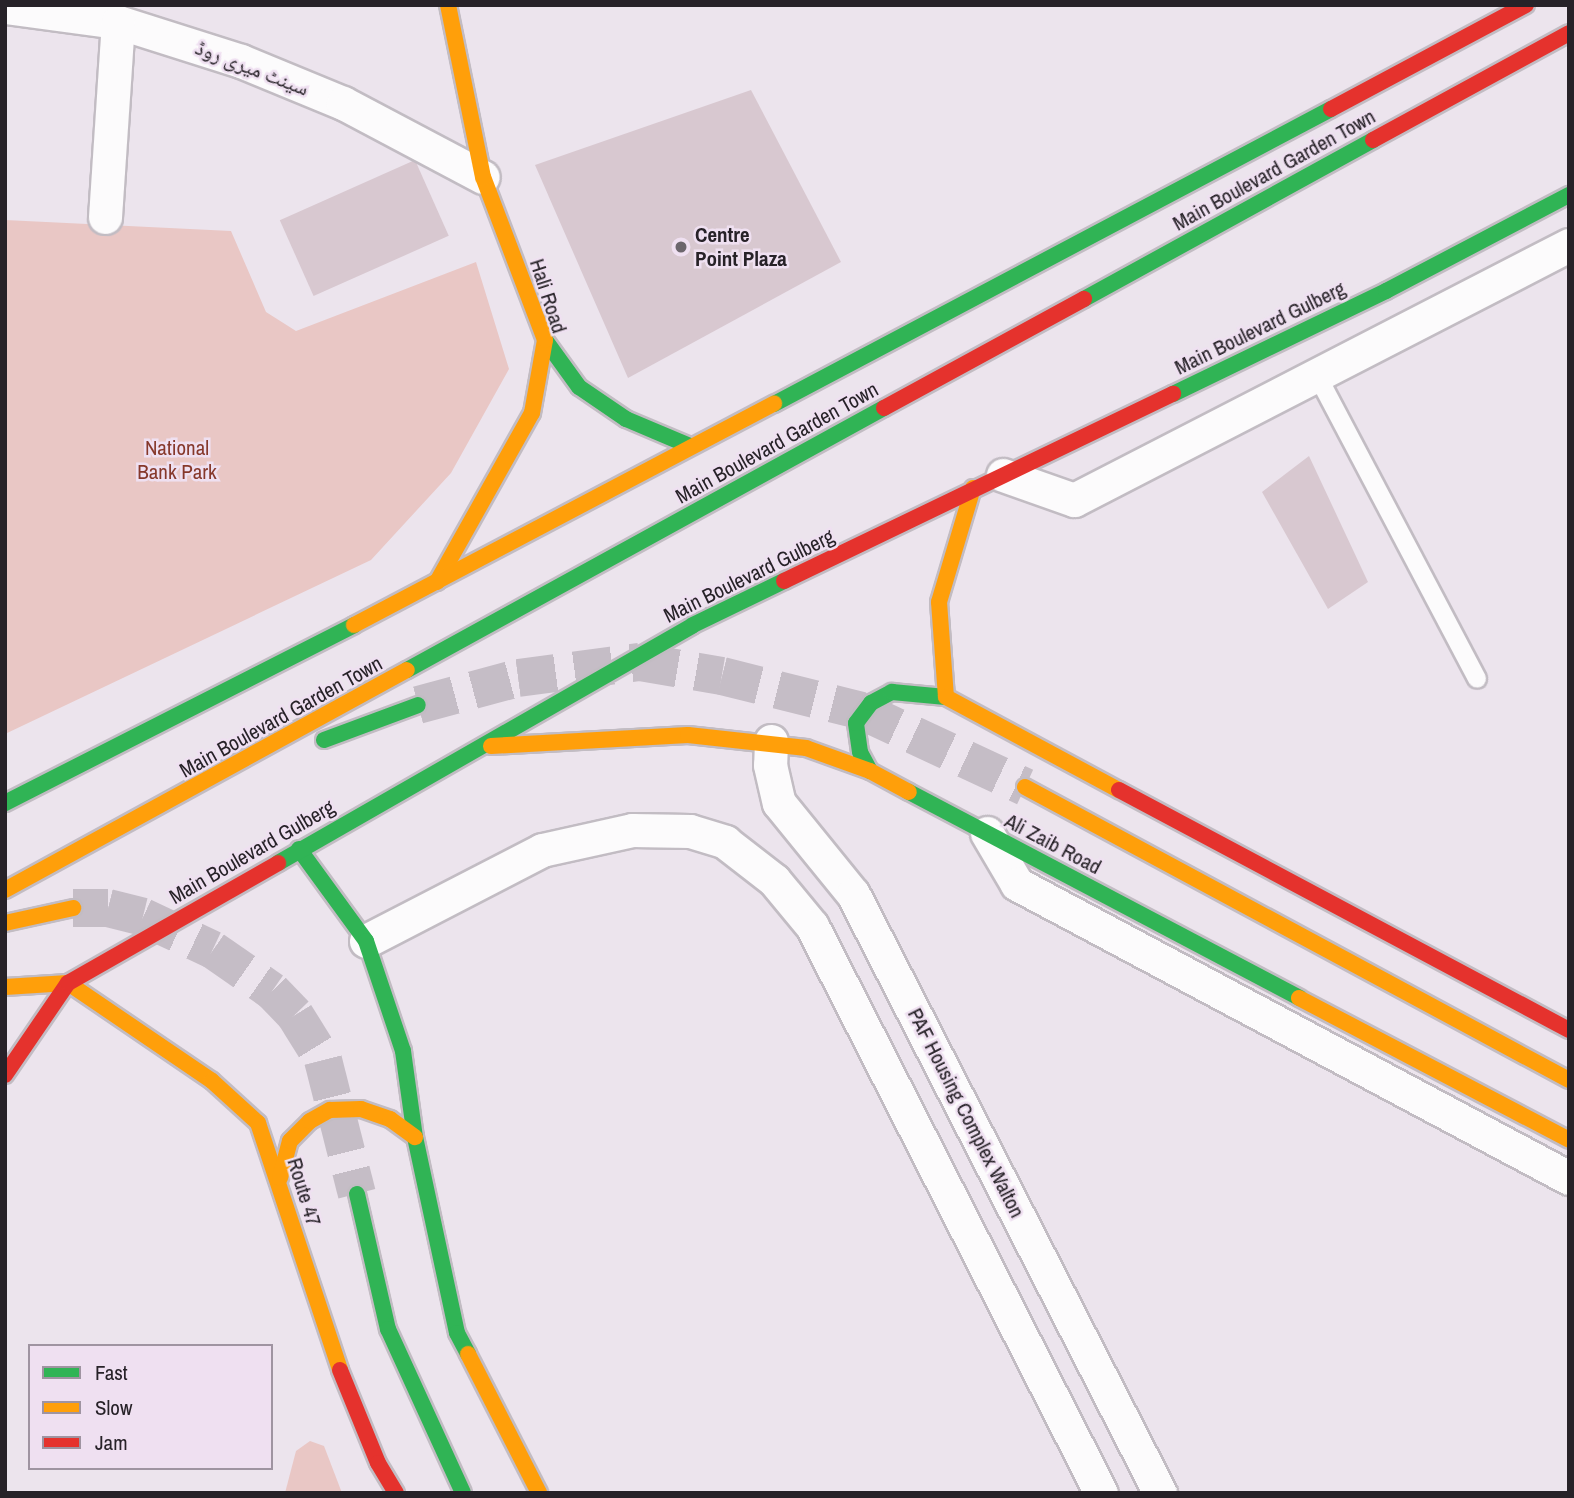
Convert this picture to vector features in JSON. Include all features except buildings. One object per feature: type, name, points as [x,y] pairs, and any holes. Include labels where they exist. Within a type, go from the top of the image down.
[{"type":"main road","name":"Hali Road","points":[[437,583],[532,413],[545,340],[483,177],[448,5]]},
{"type":"main road","points":[[5,803],[437,583],[690,446],[1526,5]]},
{"type":"main road","name":"Main Boulevard Garden Town","points":[[5,890],[108,836],[1569,33]]},
{"type":"main road","name":"Main Boulevard Gulberg","points":[[5,1075],[68,983],[693,625],[1386,291],[1569,195]]},
{"type":"main road","points":[[545,340],[579,387],[626,419],[690,446]]},
{"type":"main road","points":[[946,697],[939,601],[973,488]]},
{"type":"main road","points":[[870,771],[860,751],[856,723],[871,703],[892,692],[946,697],[1569,1030]]},
{"type":"main road","points":[[108,836],[300,750],[418,705]]},
{"type":"main road","name":"Ali Zaib Road","points":[[478,747],[688,735],[771,741],[806,748],[870,771],[1569,1140]]},
{"type":"main road","points":[[1025,787],[1569,1080]]},
{"type":"main road","points":[[299,849],[366,941],[403,1051],[415,1137],[457,1333],[517,1458],[539,1493]]},
{"type":"main road","points":[[5,923],[73,908]]},
{"type":"main road","points":[[5,987],[68,983]]},
{"type":"main road","name":"Route 47","points":[[68,983],[236,1100],[258,1123],[280,1178],[316,1304],[377,1463],[396,1493]]},
{"type":"main road","points":[[280,1178],[290,1141],[310,1121],[330,1110],[361,1109],[390,1119],[415,1137]]},
{"type":"main road","points":[[357,1194],[388,1329],[463,1493]]},
{"type":"main road","points":[[377,1463],[378,1493]]},
{"type":"street","name":"سینٹ میری روڈ","points":[[5,7],[118,22],[241,61],[343,103],[483,177]]},
{"type":"street","points":[[105,217],[118,22]]},
{"type":"street","points":[[1003,475],[1074,500],[1318,377],[1569,245]]},
{"type":"street","name":"PAF Housing Complex Walton","points":[[771,741],[770,765],[779,803],[853,894],[1160,1493]]},
{"type":"street","points":[[366,941],[542,850],[632,830],[690,831],[725,842],[774,880],[813,926],[1101,1493]]},
{"type":"street","points":[[987,833],[1017,884],[1569,1178]]},
{"type":"lane","points":[[1318,377],[1477,679]]},
{"type":"green space","name":"National Bank Park","points":[[5,220],[231,231],[266,312],[296,331],[476,262],[509,369],[451,473],[371,560],[5,734]]},
{"type":"green space","points":[[310,1441],[324,1446],[342,1493],[285,1493],[296,1451]]},
{"type":"tunnel","points":[[418,705],[518,678],[640,662],[722,676],[862,711],[1025,787]]},
{"type":"tunnel","points":[[73,908],[108,908],[143,917],[213,950],[272,991],[295,1015],[323,1060],[357,1194]]},
{"type":"traffic: fast","points":[[774,404],[1331,109]]},
{"type":"traffic: fast","points":[[1084,299],[1373,140]]},
{"type":"traffic: fast","points":[[1173,394],[1386,291],[1569,195]]},
{"type":"traffic: fast","points":[[545,340],[579,387],[626,419],[690,446]]},
{"type":"traffic: fast","points":[[407,670],[884,408]]},
{"type":"traffic: fast","points":[[278,863],[693,625],[784,581]]},
{"type":"traffic: fast","points":[[5,803],[354,625]]},
{"type":"traffic: fast","points":[[870,771],[860,752],[856,723],[871,703],[892,692],[946,697]]},
{"type":"traffic: fast","points":[[324,740],[418,705]]},
{"type":"traffic: fast","points":[[909,792],[1299,998]]},
{"type":"traffic: fast","points":[[299,849],[366,941],[403,1051],[415,1137],[457,1333],[468,1354]]},
{"type":"traffic: fast","points":[[357,1194],[388,1329],[463,1493]]},
{"type":"traffic: slow","points":[[437,582],[532,413],[545,340],[483,177],[448,5]]},
{"type":"traffic: slow","points":[[354,625],[774,404]]},
{"type":"traffic: slow","points":[[973,488],[939,602],[946,697],[1119,790]]},
{"type":"traffic: slow","points":[[5,890],[407,670]]},
{"type":"traffic: slow","points":[[491,746],[688,735],[806,748],[870,771],[909,792]]},
{"type":"traffic: slow","points":[[1025,787],[1569,1080]]},
{"type":"traffic: slow","points":[[5,923],[73,908]]},
{"type":"traffic: slow","points":[[5,987],[68,983],[212,1081],[258,1123],[340,1370]]},
{"type":"traffic: slow","points":[[1299,998],[1569,1140]]},
{"type":"traffic: slow","points":[[280,1178],[290,1141],[310,1121],[330,1110],[361,1109],[390,1119],[415,1137]]},
{"type":"traffic: slow","points":[[468,1354],[539,1493]]},
{"type":"traffic: jam","points":[[1331,109],[1526,5]]},
{"type":"traffic: jam","points":[[1373,140],[1569,33]]},
{"type":"traffic: jam","points":[[884,408],[1084,299]]},
{"type":"traffic: jam","points":[[784,581],[1173,394]]},
{"type":"traffic: jam","points":[[1119,790],[1569,1030]]},
{"type":"traffic: jam","points":[[5,1075],[68,983],[278,863]]},
{"type":"traffic: jam","points":[[340,1370],[378,1463],[396,1493]]},
{"type":"place","name":"Centre Point Plaza","points":[[681,247]]}]
